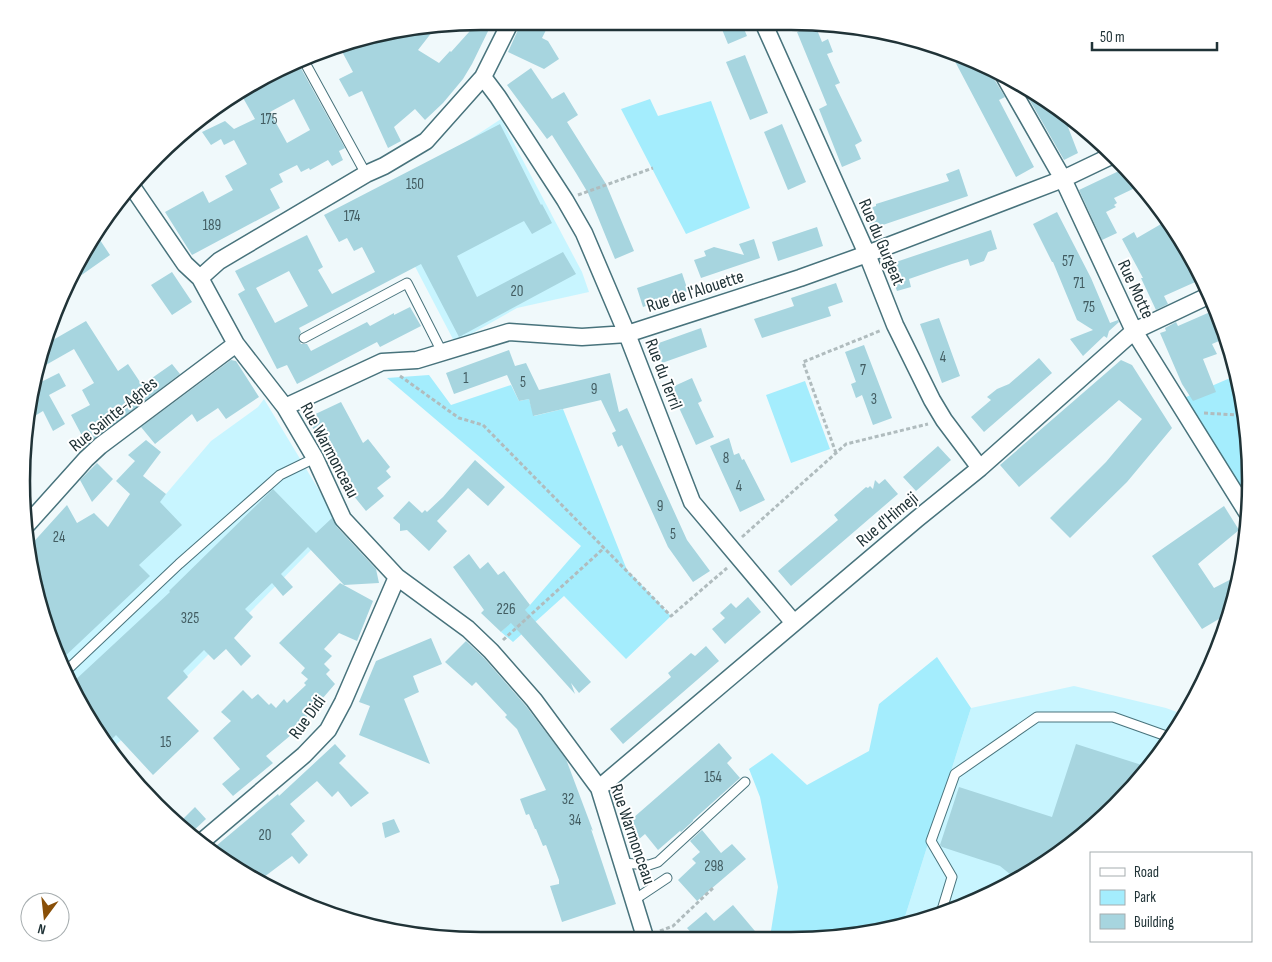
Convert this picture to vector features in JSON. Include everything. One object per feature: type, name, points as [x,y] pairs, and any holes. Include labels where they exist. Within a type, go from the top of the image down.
[{"type":"street","points":[[200,278],[219,261],[366,174],[384,166],[426,141],[483,77],[506,30]]},
{"type":"street","name":"Rue du Gurgeat","points":[[767,30],[867,254],[895,325],[932,400],[944,420],[980,468]]},
{"type":"street","name":"Rue du Terril","points":[[483,77],[565,200],[584,233],[627,334],[692,502],[794,623]]},
{"type":"street","name":"Rue Motte","points":[[1010,87],[1063,180],[1134,331],[1241,503]]},
{"type":"street","name":"Rue de l'Alouette","points":[[284,407],[382,362],[417,360],[509,332],[582,337],[627,334],[800,278],[867,254],[1063,180],[1106,158]]},
{"type":"street","name":"Rue Warmonceau","points":[[135,192],[185,264],[200,278],[236,344],[284,407],[315,458],[343,519],[397,578],[468,629],[491,651],[534,700],[599,788],[644,932]]},
{"type":"street","name":"Rue d'Himeji","points":[[599,788],[980,468],[1134,331],[1203,298]]},
{"type":"street","name":"Rue Sainte-Agnès","points":[[32,519],[100,446],[236,344]]},
{"type":"street","name":"Rue Didi","points":[[205,838],[304,755],[328,730],[343,702],[397,578]]},
{"type":"lane","points":[[306,65],[366,174]]},
{"type":"lane","points":[[304,338],[407,283],[442,352]]},
{"type":"lane","points":[[70,667],[179,564],[280,475],[315,458]]},
{"type":"lane","points":[[943,905],[952,877],[931,841],[955,774],[1037,717],[1113,717],[1164,735]]},
{"type":"lane","points":[[622,863],[649,865],[658,862],[745,782]]},
{"type":"lane","points":[[634,900],[667,878]]},
{"type":"path","points":[[565,200],[653,168]]},
{"type":"path","points":[[836,452],[803,362],[895,325]]},
{"type":"path","points":[[382,362],[389,369],[459,418],[483,425],[672,616],[846,444],[944,420]]},
{"type":"path","points":[[1184,412],[1237,415]]},
{"type":"path","points":[[491,651],[604,548]]},
{"type":"path","points":[[658,932],[673,926],[714,888]]},
{"type":"shaded area","points":[[501,119],[582,272],[589,292],[517,308],[455,343],[375,190],[466,142]]},
{"type":"shaded area","points":[[264,399],[340,525],[311,550],[143,721],[115,745],[90,706],[64,654],[50,615],[104,537],[160,501],[211,441],[258,407]]},
{"type":"shaded area","points":[[1074,686],[1178,712],[1149,756],[1130,778],[1110,800],[1066,839],[1016,872],[964,898],[905,918],[971,708]]},
{"type":"green space","points":[[650,99],[658,116],[711,101],[750,208],[686,234],[621,109]]},
{"type":"green space","points":[[429,375],[451,405],[511,385],[519,401],[529,399],[534,416],[563,409],[627,570],[671,616],[626,659],[564,596],[513,642],[501,632],[530,605],[581,546],[387,378]]},
{"type":"green space","points":[[1230,378],[1241,452],[1241,502],[1177,401]]},
{"type":"green space","points":[[805,381],[830,449],[791,463],[766,395]]},
{"type":"green space","points":[[937,657],[971,708],[905,918],[850,928],[771,932],[778,887],[760,797],[749,769],[772,753],[807,785],[869,751],[879,704]]},
{"type":"building","points":[[470,30],[489,30],[463,79],[443,103],[425,120],[415,109],[394,127],[401,141],[388,148],[362,91],[349,97],[339,79],[353,72],[342,52],[364,45],[431,33],[418,50],[439,63]]},
{"type":"building","points":[[518,30],[546,30],[542,38],[548,41],[559,59],[544,69],[508,52]]},
{"type":"building","points":[[722,30],[744,30],[747,36],[728,44]]},
{"type":"building","points":[[817,31],[822,42],[828,39],[833,52],[827,54],[840,83],[835,85],[862,141],[855,145],[861,159],[842,167],[819,109],[827,105],[797,32]]},
{"type":"building","points":[[745,55],[768,113],[750,120],[726,62]]},
{"type":"building","points":[[955,61],[994,79],[1005,97],[999,100],[1034,167],[1016,177]]},
{"type":"building","points":[[301,68],[345,148],[339,151],[343,160],[332,166],[328,160],[310,170],[309,168],[301,172],[297,165],[279,174],[283,182],[270,189],[280,208],[192,255],[165,212],[203,191],[209,203],[233,190],[225,176],[247,164],[234,140],[224,145],[221,139],[211,145],[202,132],[225,121],[234,129],[255,119],[243,98]],"holes":[[[294,99],[310,130],[287,143],[270,112]]]},
{"type":"building","points":[[531,68],[552,99],[564,92],[578,115],[567,122],[606,184],[634,251],[615,259],[588,193],[576,173],[552,135],[547,139],[507,85]]},
{"type":"building","points":[[1028,97],[1070,126],[1068,127],[1078,153],[1064,160]]},
{"type":"building","points":[[500,124],[552,223],[532,234],[524,221],[457,256],[477,297],[563,252],[576,274],[459,337],[421,264],[299,328],[301,332],[298,338],[301,344],[307,344],[311,351],[367,322],[370,326],[410,307],[421,326],[380,347],[377,342],[297,384],[287,365],[277,369],[238,294],[245,290],[235,271],[307,235],[323,267],[318,270],[332,294],[375,272],[362,247],[354,251],[347,238],[339,242],[324,215]],"holes":[[[289,271],[308,306],[275,323],[256,288]]]},
{"type":"building","points":[[782,124],[806,182],[788,190],[764,132]]},
{"type":"building","points":[[959,169],[968,196],[871,229],[864,210],[876,206],[876,204],[949,181],[946,174]]},
{"type":"building","points":[[1118,171],[1130,184],[1134,188],[1114,198],[1117,203],[1114,205],[1116,207],[1106,212],[1117,233],[1102,240],[1079,190]]},
{"type":"building","points":[[1057,212],[1091,278],[1110,323],[1118,320],[1119,322],[1109,331],[1107,338],[1104,336],[1083,356],[1070,339],[1093,330],[1077,320],[1053,262],[1033,224]]},
{"type":"building","points":[[1162,224],[1182,256],[1195,282],[1164,296],[1168,304],[1156,310],[1141,278],[1143,278],[1122,239],[1134,232],[1137,238]]},
{"type":"building","points":[[817,227],[823,246],[778,261],[772,242]]},
{"type":"building","points":[[991,230],[997,249],[988,252],[984,261],[970,266],[968,259],[952,264],[909,279],[911,287],[897,291],[887,265]]},
{"type":"building","points":[[754,239],[760,258],[701,278],[694,260],[706,256],[704,251],[714,247],[744,255],[739,244]]},
{"type":"building","points":[[100,240],[110,255],[80,276]]},
{"type":"building","points":[[172,272],[192,302],[172,315],[151,285]]},
{"type":"building","points":[[682,273],[688,291],[643,307],[637,288]]},
{"type":"building","points":[[836,283],[843,302],[828,307],[831,316],[762,338],[754,319],[794,306],[791,298]]},
{"type":"building","points":[[1210,312],[1219,341],[1212,344],[1217,354],[1203,359],[1216,392],[1193,401],[1182,384],[1160,333],[1166,331],[1165,328],[1176,322],[1178,326]]},
{"type":"building","points":[[939,318],[960,376],[942,383],[920,324]]},
{"type":"building","points":[[86,321],[118,371],[128,364],[142,385],[172,364],[180,374],[87,445],[71,415],[90,405],[82,390],[94,383],[74,349],[45,366],[53,340]]},
{"type":"building","points":[[701,328],[707,347],[662,363],[656,344]]},
{"type":"building","points":[[864,345],[892,418],[873,425],[862,395],[856,398],[851,384],[856,382],[845,352]]},
{"type":"building","points":[[509,350],[515,366],[526,363],[539,390],[610,373],[619,412],[627,408],[687,540],[710,571],[693,582],[668,547],[622,445],[618,447],[612,433],[616,431],[601,400],[533,416],[529,399],[519,401],[507,375],[454,394],[446,373]]},
{"type":"building","points":[[1039,358],[1052,373],[984,432],[971,417],[991,400],[987,397],[997,389],[1009,384]]},
{"type":"building","points":[[231,360],[236,361],[259,397],[226,419],[218,408],[197,422],[192,414],[155,444],[141,427]]},
{"type":"building","points":[[1121,360],[1132,365],[1172,428],[1127,482],[1070,538],[1050,518],[1106,462],[1142,419],[1119,400],[1019,487],[1000,465]]},
{"type":"building","points":[[59,373],[66,386],[49,395],[65,424],[53,431],[43,411],[35,416],[41,382]]},
{"type":"building","points":[[692,378],[702,401],[698,403],[714,437],[696,445],[670,388]]},
{"type":"building","points":[[341,402],[363,443],[368,439],[390,467],[386,471],[391,477],[377,488],[384,496],[366,511],[353,495],[307,418]]},
{"type":"building","points":[[729,438],[734,455],[739,453],[742,460],[744,459],[765,500],[740,512],[710,446]]},
{"type":"building","points":[[146,440],[161,452],[143,476],[166,494],[160,502],[182,525],[139,565],[150,576],[65,656],[45,598],[34,541],[67,505],[77,523],[94,513],[108,527],[130,494],[116,481],[135,461],[128,455]]},
{"type":"building","points":[[938,446],[951,460],[916,491],[903,477]]},
{"type":"building","points":[[475,460],[505,487],[488,506],[468,488],[437,521],[447,531],[429,551],[407,530],[400,531],[400,524],[393,518],[409,501],[422,513],[425,510],[427,512],[443,497]]},
{"type":"building","points":[[97,463],[113,479],[92,502],[80,480]]},
{"type":"building","points":[[885,479],[898,494],[791,586],[778,571],[838,520],[834,515],[866,487],[870,486],[873,489],[875,480],[879,484]]},
{"type":"building","points":[[273,489],[316,533],[332,518],[336,526],[376,569],[379,583],[344,585],[308,547],[281,574],[293,587],[283,596],[272,583],[245,609],[253,617],[234,638],[251,656],[241,666],[226,649],[214,660],[204,650],[183,671],[188,677],[167,698],[199,731],[153,775],[116,735],[111,740],[90,706],[76,679]]},
{"type":"building","points":[[1224,506],[1239,530],[1198,564],[1214,588],[1231,579],[1221,618],[1202,629],[1152,556]]},
{"type":"building","points":[[469,554],[480,569],[488,562],[498,575],[504,571],[530,605],[525,610],[591,682],[579,693],[571,683],[575,694],[511,623],[501,632],[481,613],[484,610],[453,567]]},
{"type":"building","points":[[340,583],[373,601],[357,641],[339,633],[324,649],[332,656],[324,664],[330,670],[326,674],[335,684],[291,735],[266,756],[273,763],[233,796],[222,784],[240,769],[213,738],[231,721],[221,712],[243,690],[252,699],[258,694],[269,705],[271,703],[276,708],[284,699],[287,703],[306,685],[304,683],[308,679],[301,673],[305,668],[279,643]]},
{"type":"building","points":[[748,597],[761,612],[725,644],[712,629],[725,618],[720,613],[731,603],[736,608]]},
{"type":"building","points":[[431,638],[442,664],[413,676],[419,692],[404,699],[430,764],[359,735],[370,706],[359,702],[376,661]]},
{"type":"building","points":[[466,641],[484,658],[526,706],[566,759],[593,831],[591,829],[616,904],[562,922],[550,886],[559,884],[559,880],[546,845],[543,846],[529,814],[526,815],[520,799],[546,790],[517,729],[505,717],[507,715],[476,682],[472,686],[445,662]]},
{"type":"building","points":[[706,646],[719,661],[623,744],[610,729],[671,677],[668,673],[691,653],[695,656]]},
{"type":"building","points":[[719,743],[732,758],[727,763],[740,778],[681,832],[658,850],[645,834],[638,840],[625,825]]},
{"type":"building","points":[[335,744],[346,756],[339,763],[369,793],[351,807],[338,791],[332,797],[317,781],[290,804],[305,821],[291,834],[308,855],[299,864],[292,856],[265,877],[216,846],[278,794],[279,796]]},
{"type":"building","points":[[1076,744],[1141,765],[1110,800],[1066,839],[1011,875],[1000,866],[940,845],[959,787],[1052,817]]},
{"type":"building","points":[[195,807],[206,819],[195,829],[183,819]]},
{"type":"building","points":[[394,819],[400,832],[385,838],[382,823]]},
{"type":"building","points":[[702,830],[721,853],[732,844],[746,859],[697,901],[678,880],[696,863],[692,859],[700,852],[690,841]]},
{"type":"building","points":[[733,905],[756,932],[691,932],[687,928],[706,912],[714,921]]}]
